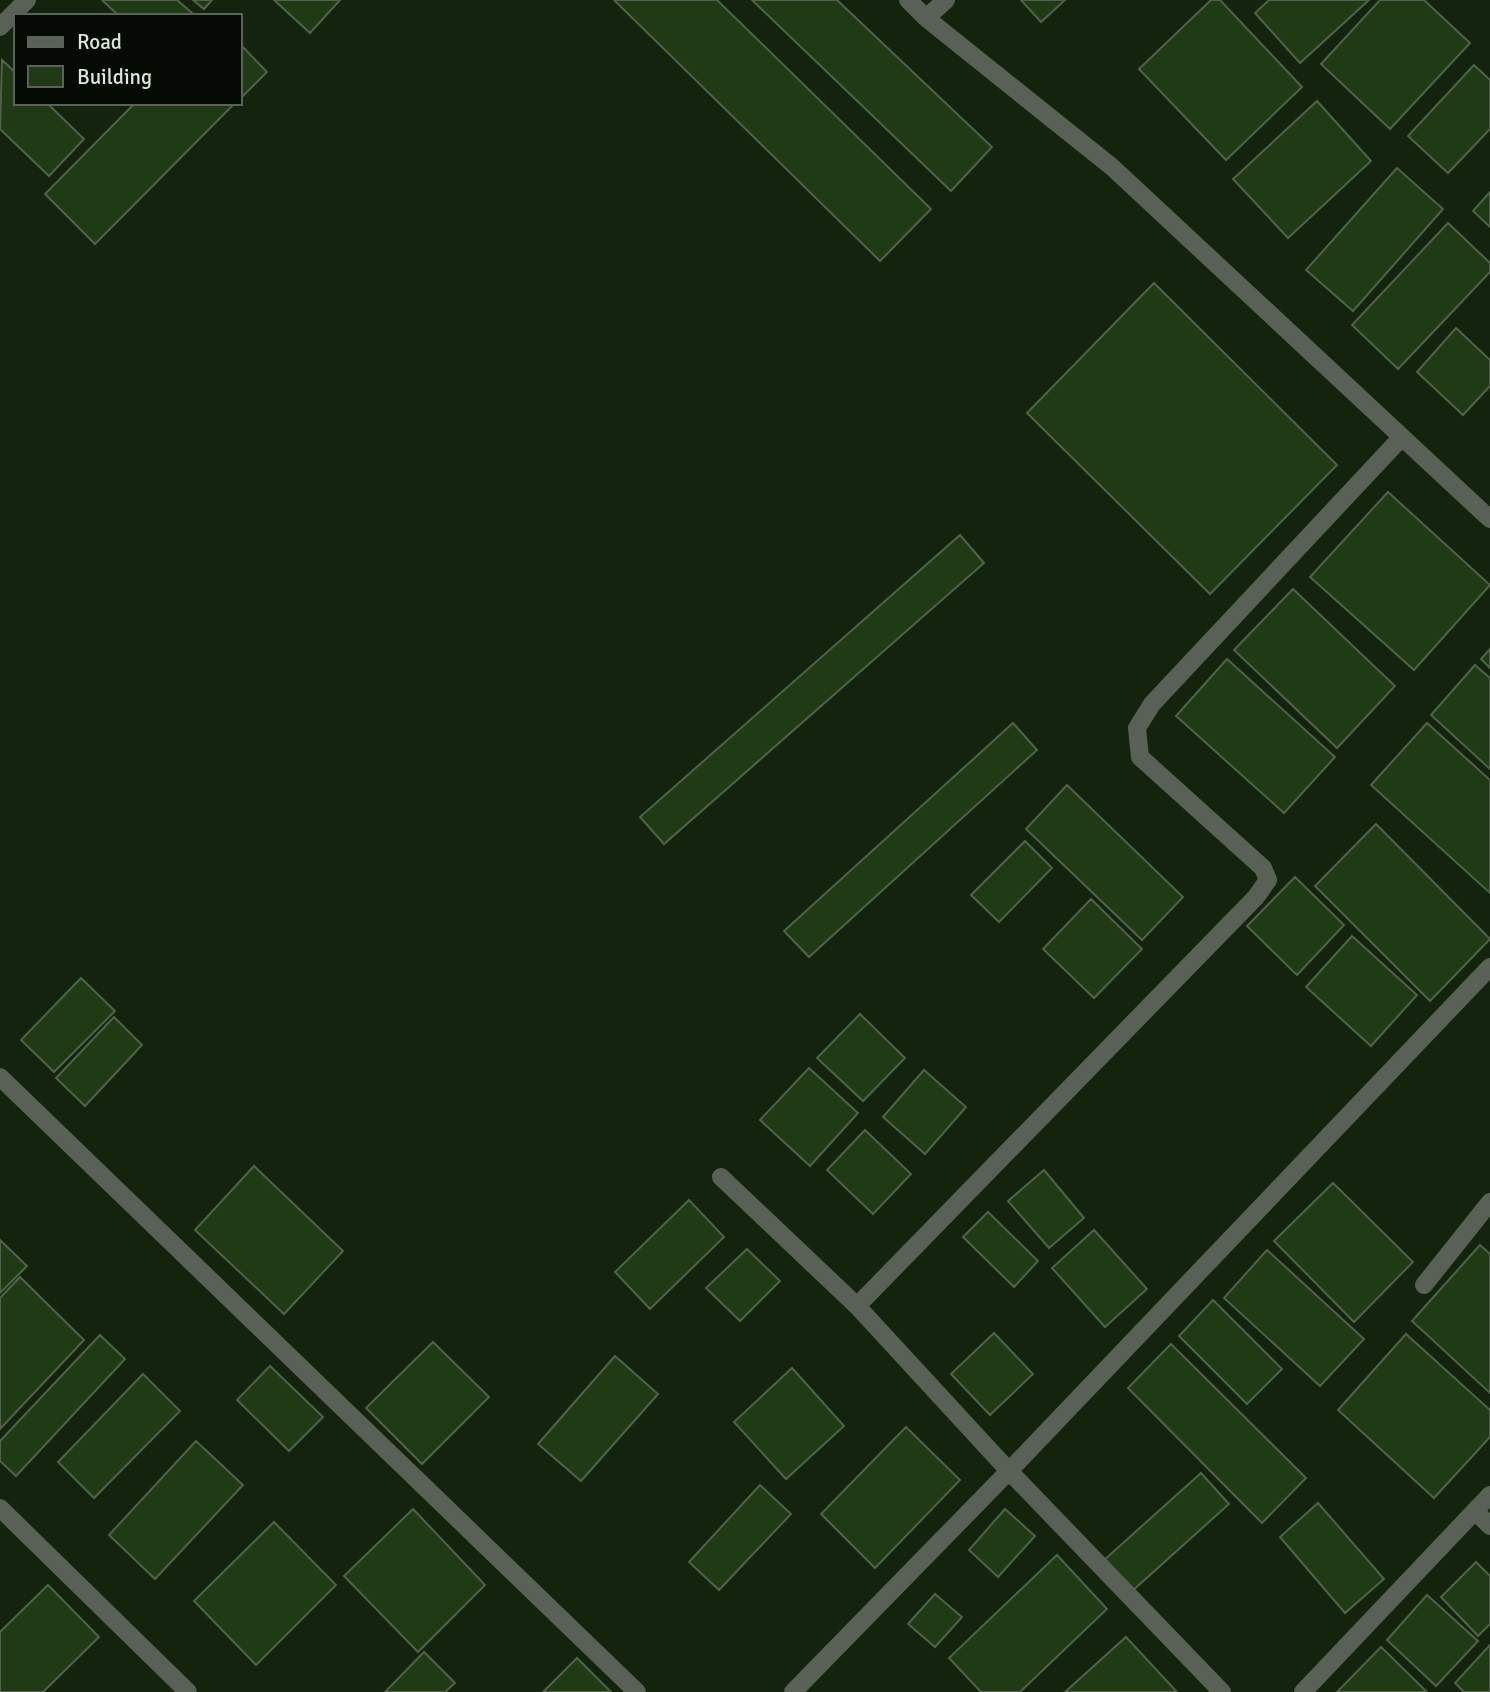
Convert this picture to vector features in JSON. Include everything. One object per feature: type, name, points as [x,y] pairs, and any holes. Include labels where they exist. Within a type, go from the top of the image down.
[{"type":"street","points":[[0,27],[27,0]]},
{"type":"street","points":[[908,0],[926,18],[1112,167],[1490,519]]},
{"type":"street","points":[[926,18],[946,0]]},
{"type":"street","points":[[857,1306],[1256,897],[1268,880],[1263,868],[1140,757],[1137,728],[1152,704],[1401,438]]},
{"type":"street","points":[[793,1692],[1009,1471],[1490,967]]},
{"type":"street","points":[[0,1077],[638,1692]]},
{"type":"street","points":[[720,1177],[857,1306],[1009,1471],[1222,1692]]},
{"type":"street","points":[[1424,1285],[1490,1202]]},
{"type":"street","points":[[1303,1692],[1490,1495]]},
{"type":"street","points":[[0,1508],[188,1692]]},
{"type":"street","points":[[1475,1511],[1490,1526]]},
{"type":"building","points":[[102,0],[177,0],[192,13],[191,14],[117,14]]},
{"type":"building","points":[[193,0],[212,0],[204,9]]},
{"type":"building","points":[[274,0],[340,0],[310,33]]},
{"type":"building","points":[[614,0],[717,0],[931,209],[880,261]]},
{"type":"building","points":[[752,0],[837,0],[992,147],[951,191]]},
{"type":"building","points":[[1021,0],[1065,0],[1041,22]]},
{"type":"building","points":[[1211,0],[1220,0],[1302,87],[1226,160],[1139,69]]},
{"type":"building","points":[[1269,0],[1369,0],[1300,63],[1255,13]]},
{"type":"building","points":[[1380,0],[1424,0],[1470,43],[1390,129],[1321,64]]},
{"type":"building","points":[[242,46],[267,72],[242,97]]},
{"type":"building","points":[[2,60],[14,71],[14,105],[49,105],[84,139],[49,176],[0,129]]},
{"type":"building","points":[[1474,65],[1490,80],[1490,129],[1448,173],[1408,136]]},
{"type":"building","points":[[1317,101],[1371,161],[1288,238],[1233,179]]},
{"type":"building","points":[[133,105],[233,105],[95,244],[45,194]]},
{"type":"building","points":[[1397,168],[1443,209],[1353,311],[1306,270]]},
{"type":"building","points":[[1490,192],[1490,227],[1473,211]]},
{"type":"building","points":[[1448,223],[1490,263],[1490,272],[1398,369],[1352,325]]},
{"type":"building","points":[[1154,283],[1337,465],[1210,594],[1027,413]]},
{"type":"building","points":[[1456,328],[1490,360],[1490,386],[1463,415],[1417,372]]},
{"type":"building","points":[[1388,492],[1490,585],[1414,670],[1310,577]]},
{"type":"building","points":[[960,535],[984,563],[664,844],[640,817]]},
{"type":"building","points":[[1293,589],[1395,686],[1337,748],[1234,650]]},
{"type":"building","points":[[1490,649],[1490,668],[1481,659]]},
{"type":"building","points":[[1227,659],[1335,757],[1284,813],[1176,716]]},
{"type":"building","points":[[1475,665],[1490,678],[1490,769],[1431,715]]},
{"type":"building","points":[[1013,723],[1037,750],[809,957],[784,931]]},
{"type":"building","points":[[1427,723],[1490,780],[1490,893],[1371,785]]},
{"type":"building","points":[[1067,785],[1183,897],[1142,940],[1026,829]]},
{"type":"building","points":[[1376,824],[1490,939],[1430,1001],[1315,886]]},
{"type":"building","points":[[1025,841],[1052,868],[999,922],[971,895]]},
{"type":"building","points":[[1295,877],[1344,925],[1297,975],[1247,926]]},
{"type":"building","points":[[1091,899],[1142,949],[1094,998],[1043,949]]},
{"type":"building","points":[[1352,936],[1417,995],[1371,1046],[1306,987]]},
{"type":"building","points":[[81,978],[115,1011],[54,1072],[21,1040]]},
{"type":"building","points":[[860,1014],[905,1058],[863,1101],[817,1058]]},
{"type":"building","points":[[114,1017],[142,1045],[85,1106],[56,1078]]},
{"type":"building","points":[[809,1068],[858,1113],[810,1166],[760,1120]]},
{"type":"building","points":[[924,1070],[966,1107],[925,1154],[883,1117]]},
{"type":"building","points":[[865,1130],[911,1174],[873,1214],[827,1170]]},
{"type":"building","points":[[254,1166],[343,1251],[284,1314],[195,1230]]},
{"type":"building","points":[[1044,1170],[1084,1218],[1049,1248],[1008,1201]]},
{"type":"building","points":[[1333,1183],[1413,1262],[1354,1322],[1274,1241]]},
{"type":"building","points":[[689,1200],[724,1237],[650,1309],[615,1272]]},
{"type":"building","points":[[988,1212],[1038,1261],[1014,1287],[963,1237]]},
{"type":"building","points":[[1094,1230],[1147,1289],[1105,1327],[1052,1268]]},
{"type":"building","points":[[0,1240],[27,1266],[0,1293]]},
{"type":"building","points":[[1480,1245],[1490,1254],[1490,1393],[1412,1321]]},
{"type":"building","points":[[747,1249],[780,1281],[740,1321],[706,1288]]},
{"type":"building","points":[[1267,1250],[1364,1339],[1320,1386],[1224,1298]]},
{"type":"building","points":[[20,1277],[84,1340],[0,1429],[0,1298]]},
{"type":"building","points":[[1213,1300],[1282,1369],[1247,1404],[1179,1336]]},
{"type":"building","points":[[994,1333],[1033,1374],[990,1415],[951,1374]]},
{"type":"building","points":[[1406,1334],[1490,1410],[1490,1437],[1434,1498],[1338,1410]]},
{"type":"building","points":[[100,1335],[125,1359],[16,1476],[0,1461],[0,1441]]},
{"type":"building","points":[[433,1342],[489,1397],[422,1464],[366,1408]]},
{"type":"building","points":[[1171,1344],[1306,1478],[1262,1523],[1128,1388]]},
{"type":"building","points":[[615,1356],[658,1394],[581,1481],[538,1444]]},
{"type":"building","points":[[270,1366],[323,1417],[289,1451],[237,1400]]},
{"type":"building","points":[[792,1368],[844,1426],[786,1479],[734,1422]]},
{"type":"building","points":[[143,1374],[180,1411],[94,1498],[58,1462]]},
{"type":"building","points":[[906,1427],[960,1480],[875,1568],[821,1514]]},
{"type":"building","points":[[196,1441],[243,1485],[155,1579],[109,1535]]},
{"type":"building","points":[[1201,1473],[1229,1504],[1131,1592],[1103,1561]]},
{"type":"building","points":[[760,1485],[791,1514],[719,1590],[689,1562]]},
{"type":"building","points":[[1318,1503],[1384,1579],[1345,1613],[1280,1537]]},
{"type":"building","points":[[413,1509],[485,1585],[418,1652],[344,1576]]},
{"type":"building","points":[[1005,1509],[1035,1536],[998,1577],[969,1550]]},
{"type":"building","points":[[274,1522],[336,1585],[256,1665],[194,1601]]},
{"type":"building","points":[[1057,1555],[1107,1609],[1020,1692],[981,1692],[949,1658]]},
{"type":"building","points":[[1476,1562],[1490,1576],[1490,1624],[1478,1636],[1441,1597]]},
{"type":"building","points":[[48,1585],[99,1637],[43,1692],[0,1692],[0,1632]]},
{"type":"building","points":[[935,1594],[962,1617],[935,1647],[908,1624]]},
{"type":"building","points":[[1427,1595],[1478,1641],[1436,1686],[1387,1640]]},
{"type":"building","points":[[1126,1637],[1177,1692],[1065,1692]]},
{"type":"building","points":[[1490,1645],[1490,1692],[1464,1692],[1455,1683]]},
{"type":"building","points":[[1381,1647],[1427,1692],[1337,1692]]},
{"type":"building","points":[[424,1652],[455,1683],[445,1692],[385,1692]]},
{"type":"building","points":[[577,1658],[611,1692],[543,1692]]}]
